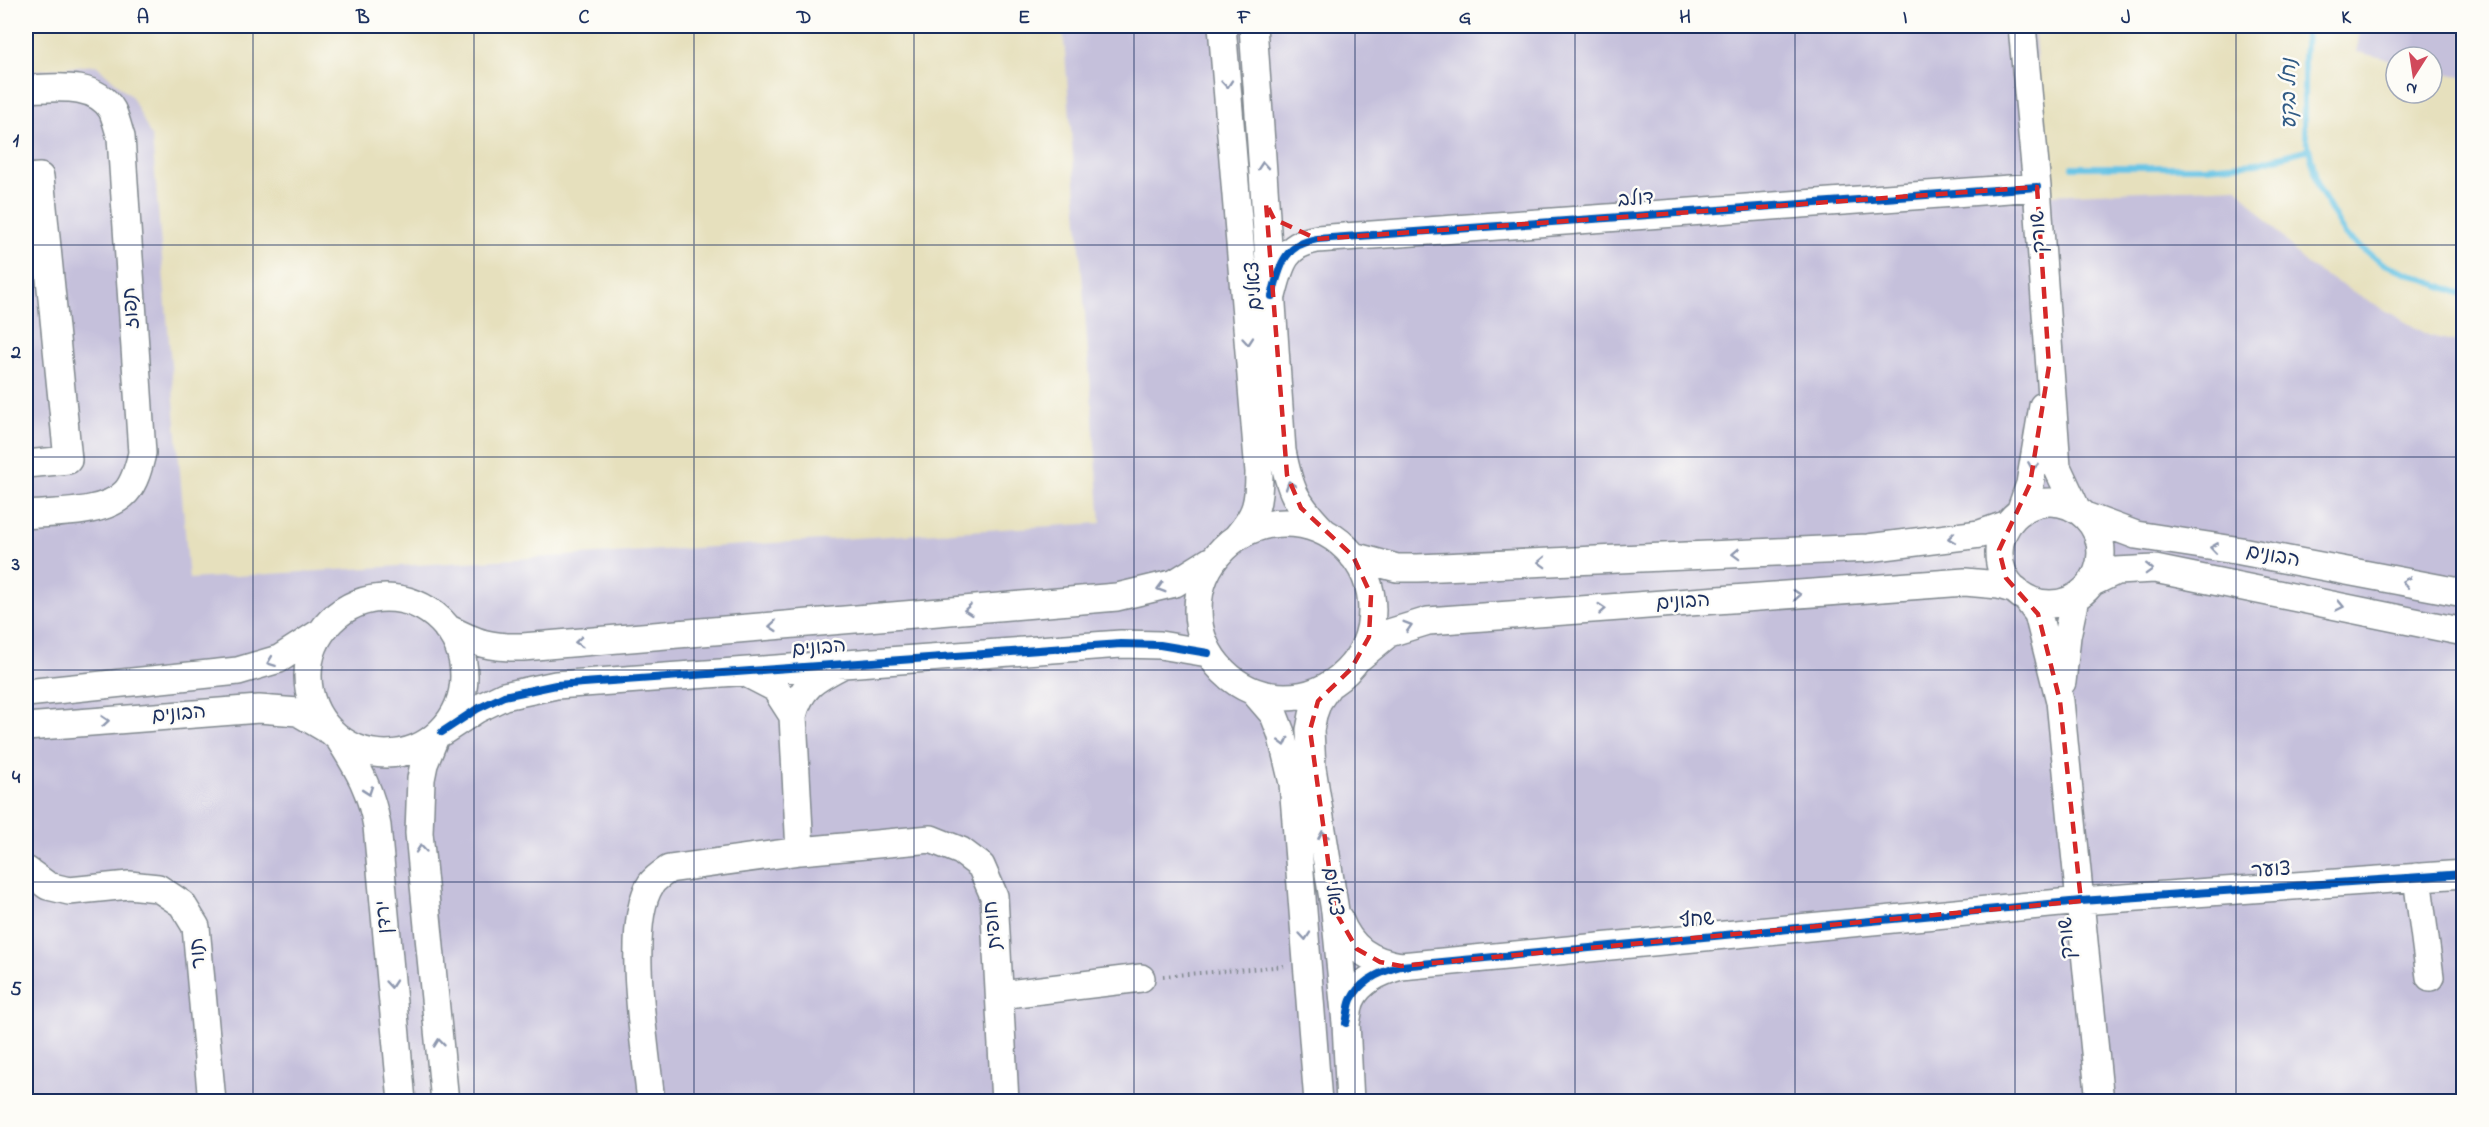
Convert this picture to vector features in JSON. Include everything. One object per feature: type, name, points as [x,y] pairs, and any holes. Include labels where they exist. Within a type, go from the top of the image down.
[{"type":"street","name":"צאלים","points":[[1222,26],[1259,472],[1257,507],[1252,520],[1237,537]]},
{"type":"street","name":"צאלים","points":[[1253,26],[1282,451],[1293,494],[1301,508],[1324,532]]},
{"type":"street","name":"שורק","points":[[2022,26],[2037,188],[2057,467],[2081,513]]},
{"type":"street","name":"תפוז","points":[[26,89],[66,88],[94,92],[112,109],[121,137],[141,453],[137,473],[126,493],[101,508],[26,515]]},
{"type":"street","points":[[26,178],[40,177],[68,460],[26,464]]},
{"type":"street","name":"דולב","points":[[1272,296],[1282,261],[1292,249],[1302,242],[1317,239],[2037,188]]},
{"type":"street","name":"דולב","points":[[1266,203],[1274,219],[1297,233],[1317,239]]},
{"type":"street","name":"שורק","points":[[2014,518],[2030,484],[2049,366]]},
{"type":"street","points":[[1353,555],[1397,568],[1418,568],[1868,548],[1980,534],[2014,518],[2035,504],[2048,502],[2061,503],[2081,513],[2097,531],[2101,543],[2100,568],[2084,590],[2062,603],[2047,604],[2021,594],[2006,578],[2000,564],[1999,550],[2002,536],[2014,518]]},
{"type":"street","name":"הבונים","points":[[2081,513],[2136,536],[2241,551],[2463,593]]},
{"type":"street","points":[[1280,523],[1302,525],[1324,532],[1340,542],[1353,555],[1368,584],[1373,616],[1369,637],[1360,657],[1351,669],[1327,688],[1304,696],[1287,697],[1254,693],[1236,683],[1220,670],[1208,653],[1199,631],[1197,606],[1201,582],[1212,560],[1237,537],[1258,527],[1280,523]]},
{"type":"street","name":"הבונים","points":[[447,628],[489,646],[523,647],[1117,597],[1175,583],[1212,560]]},
{"type":"street","name":"הבונים","points":[[2084,590],[2116,571],[2155,568],[2463,632]]},
{"type":"street","name":"הבונים","points":[[1360,657],[1389,633],[1428,621],[1965,582],[1991,584],[2021,594]]},
{"type":"street","name":"שורק","points":[[2060,701],[2067,636],[2084,590]]},
{"type":"street","name":"שורק","points":[[2021,594],[2038,614],[2060,701],[2100,1101]]},
{"type":"street","points":[[439,734],[409,752],[390,755],[375,754],[356,749],[333,734],[319,717],[310,696],[307,677],[310,655],[321,632],[342,611],[360,602],[382,598],[399,599],[418,605],[432,613],[447,628],[458,646],[465,675],[463,694],[458,708],[439,734],[424,764],[421,779],[419,832],[445,1101]]},
{"type":"street","name":"הבונים","points":[[26,693],[238,671],[279,659],[321,632]]},
{"type":"street","name":"הבונים","points":[[439,734],[477,709],[504,696],[556,685],[1121,644],[1160,645],[1208,653]]},
{"type":"street","points":[[800,851],[794,716],[800,695],[807,686],[845,663]]},
{"type":"street","points":[[744,672],[776,688],[794,716]]},
{"type":"street","points":[[26,677],[38,684],[64,690]]},
{"type":"street","name":"צאלים","points":[[1327,688],[1318,701],[1310,730],[1312,768],[1335,911],[1346,1023],[1350,1101]]},
{"type":"street","name":"צאלים","points":[[1254,693],[1274,715],[1281,733],[1293,783],[1318,1101]]},
{"type":"street","name":"הבונים","points":[[26,727],[259,709],[298,712],[333,734]]},
{"type":"street","points":[[26,740],[32,734],[57,725]]},
{"type":"street","name":"ירדן","points":[[333,734],[361,773],[369,791],[377,826],[402,1101]]},
{"type":"street","name":"חופית","points":[[651,1101],[637,960],[639,912],[652,883],[669,869],[800,851],[931,839],[961,851],[981,866],[994,896],[1005,1101]]},
{"type":"street","name":"תור","points":[[26,870],[48,886],[69,891],[129,885],[158,888],[182,904],[196,927],[212,1101]]},
{"type":"street","name":"צוער","points":[[2081,901],[2463,874]]},
{"type":"street","points":[[2417,878],[2430,977]]},
{"type":"street","name":"שחף","points":[[1335,911],[1357,949],[1380,963],[1401,966],[2081,901]]},
{"type":"street","name":"שחף","points":[[1346,1023],[1351,999],[1362,986],[1375,975],[1401,966]]},
{"type":"street","points":[[1000,995],[1141,978]]},
{"type":"path","points":[[1141,978],[1307,964]]},
{"type":"highlighted area","points":[[2037,187],[2049,366],[2030,484],[1999,550],[2006,578],[2038,614],[2060,701],[2081,901],[1401,966],[1380,962],[1357,949],[1335,911],[1310,730],[1318,701],[1351,669],[1369,637],[1371,595],[1353,556],[1301,508],[1287,475],[1266,203],[1274,219],[1317,239]]},
{"type":"shaded area","points":[[1063,26],[2034,26],[2048,195],[2237,187],[2307,265],[2430,336],[2463,343],[2463,1101],[43,1102],[26,1083],[26,71],[96,65],[132,97],[152,138],[189,579],[1101,523]]},
{"type":"shaded area","points":[[2360,26],[2463,26],[2463,77],[2444,73],[2444,45],[2384,45],[2384,58],[2357,52]]},
{"type":"waterway","name":"נחל בקע","points":[[2307,26],[2304,56],[2304,127],[2318,187],[2346,237],[2382,263],[2464,295]]},
{"type":"waterway","points":[[2072,167],[2205,167],[2257,163],[2309,149]]},
{"type":"cycle path","points":[[1272,296],[1285,258],[1297,246],[1317,239],[2037,187]]},
{"type":"cycle path","points":[[442,732],[477,709],[504,696],[556,685],[1121,644],[1160,645],[1208,653]]},
{"type":"cycle path","points":[[1346,1023],[1351,1000],[1360,987],[1379,974],[1401,966],[2081,901],[2464,874]]}]
